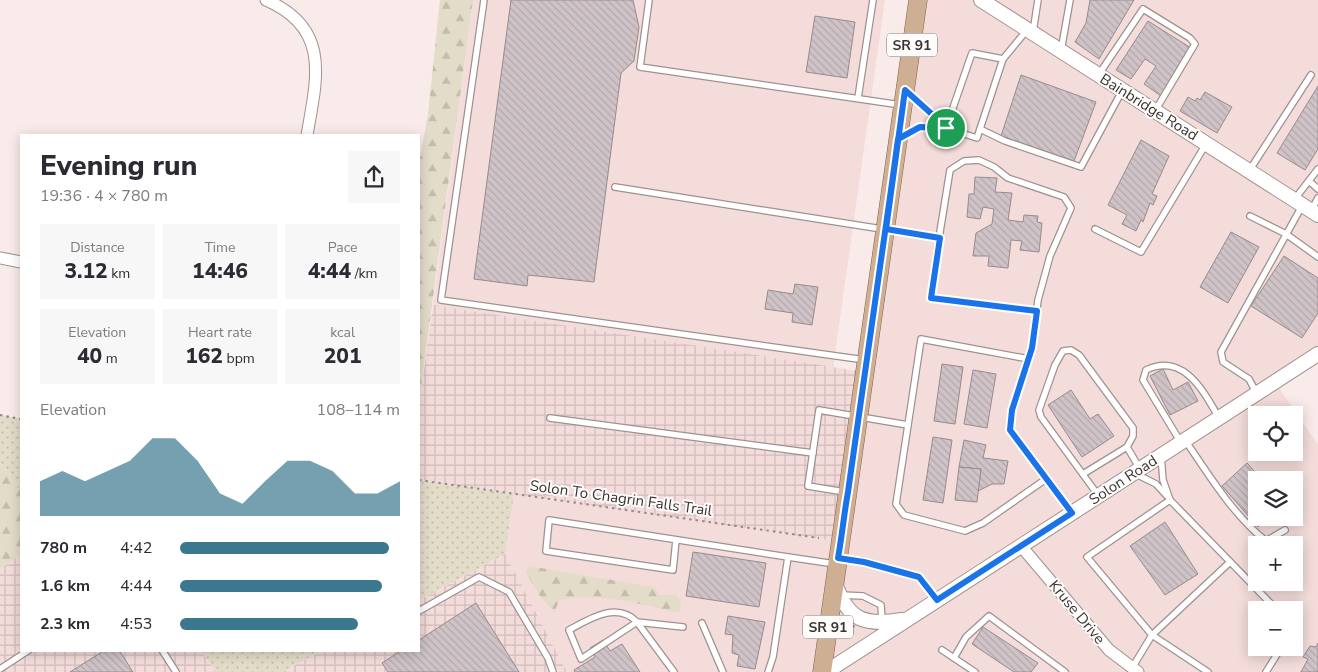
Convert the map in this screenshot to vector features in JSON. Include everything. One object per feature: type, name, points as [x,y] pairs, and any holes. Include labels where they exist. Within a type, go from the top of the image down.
[{"type":"main road","name":"SR 91","points":[[822,672],[837,589],[838,561],[918,0]]},
{"type":"street","points":[[266,0],[295,16],[308,37],[317,63],[307,134]]},
{"type":"street","name":"Bainbridge Road","points":[[981,0],[1306,208]]},
{"type":"street","points":[[0,258],[20,262]]},
{"type":"street","name":"Solon Road","points":[[826,672],[1318,354]]},
{"type":"street","name":"Kruse Drive","points":[[1021,546],[1109,650],[1135,670]]},
{"type":"street","points":[[837,589],[850,613],[864,621],[882,624],[908,619]]},
{"type":"lane","points":[[484,0],[441,300],[867,360]]},
{"type":"lane","points":[[649,0],[640,67],[858,98],[904,98],[947,124],[977,138],[1003,59],[1030,31],[1038,0]]},
{"type":"lane","points":[[858,98],[873,0]]},
{"type":"lane","points":[[1061,51],[1070,0]]},
{"type":"lane","points":[[1098,75],[1142,9],[1190,38],[1195,44],[1155,111]]},
{"type":"lane","points":[[947,124],[972,53],[1003,59]]},
{"type":"lane","points":[[1249,171],[1311,75]]},
{"type":"lane","points":[[980,129],[1005,141],[1081,167],[1123,90]]},
{"type":"lane","points":[[898,139],[920,127],[947,124]]},
{"type":"lane","points":[[1095,229],[1141,252],[1206,144]]},
{"type":"lane","points":[[1037,311],[931,298],[950,170],[964,160],[979,160],[994,167],[1008,178],[1064,197],[1071,208],[1050,256],[1037,311],[1029,359],[1012,410],[1010,430],[1072,513]]},
{"type":"lane","points":[[1306,208],[1309,181],[1318,170]]},
{"type":"lane","points":[[1309,181],[1318,188]]},
{"type":"lane","points":[[615,187],[940,238]]},
{"type":"lane","points":[[1257,394],[1249,379],[1223,362],[1221,352],[1286,234],[1306,208],[1318,198]]},
{"type":"lane","points":[[1250,216],[1286,234],[1318,257]]},
{"type":"lane","points":[[1029,359],[920,339],[896,504],[904,514],[965,531],[983,523],[1046,479]]},
{"type":"lane","points":[[1083,474],[1127,447],[1133,436],[1133,428],[1079,355],[1072,350],[1063,351],[1055,365],[1040,410],[1042,417],[1083,474],[1099,496]]},
{"type":"lane","points":[[1220,418],[1198,382],[1187,373],[1170,367],[1146,370],[1143,380],[1183,441],[1252,530],[1266,541],[1273,539],[1285,530]]},
{"type":"lane","points":[[848,492],[808,486],[819,410],[908,425]]},
{"type":"lane","points":[[550,418],[813,453]]},
{"type":"lane","points":[[1127,447],[1137,471],[1156,484],[1268,601]]},
{"type":"lane","points":[[1161,456],[1163,480],[1170,500]]},
{"type":"lane","points":[[1170,500],[1087,557],[1152,635],[1208,672]]},
{"type":"lane","points":[[676,540],[673,570],[546,551],[549,520],[788,557],[864,562],[919,577],[937,600]]},
{"type":"lane","points":[[768,672],[773,657],[788,557]]},
{"type":"lane","points":[[1135,670],[1152,635],[1230,562]]},
{"type":"lane","points":[[420,610],[479,577],[509,592],[548,658],[553,672]]},
{"type":"lane","points":[[837,589],[863,596],[880,605],[882,624]]},
{"type":"lane","points":[[674,672],[637,622],[634,618],[615,611],[592,617],[569,630],[581,659],[637,622],[683,627]]},
{"type":"lane","points":[[954,658],[966,637],[978,624],[989,616],[1065,672]]},
{"type":"lane","points":[[702,623],[723,672]]},
{"type":"lane","points":[[942,650],[975,672]]},
{"type":"lane","points":[[0,669],[26,652]]},
{"type":"lane","points":[[163,652],[176,672]]},
{"type":"lane","points":[[1266,672],[1276,656]]},
{"type":"path","points":[[0,415],[20,419]]},
{"type":"path","name":"Solon To Chagrin Falls Trail","points":[[420,480],[819,538]]},
{"type":"shaded area","points":[[473,0],[885,0],[833,368],[433,305]]},
{"type":"shaded area","points":[[918,0],[1318,0],[1318,354],[1275,382],[1291,406],[1248,406],[1248,461],[1303,461],[1303,423],[1318,445],[1318,672],[567,672],[505,554],[514,494],[840,542]]},
{"type":"shaded area","points":[[433,305],[865,372],[841,542],[420,480],[420,399]]},
{"type":"shaded area","points":[[505,554],[567,672],[282,672],[320,652],[420,652],[420,599]]},
{"type":"shaded area","points":[[20,555],[20,652],[202,652],[216,672],[0,672],[0,569]]},
{"type":"green space","points":[[440,0],[473,0],[420,395],[420,158],[428,114]]},
{"type":"green space","points":[[0,415],[20,419],[20,492],[0,462]]},
{"type":"green space","points":[[0,462],[20,492],[20,555],[0,569]]},
{"type":"green space","points":[[420,480],[514,494],[505,554],[420,599]]},
{"type":"green space","points":[[529,566],[654,587],[660,595],[675,595],[681,600],[680,611],[675,612],[618,600],[589,597],[560,600],[554,612],[542,599],[526,573]]},
{"type":"green space","points":[[202,652],[320,652],[282,672],[216,672]]},
{"type":"building","points":[[511,0],[633,0],[639,27],[634,61],[621,73],[594,282],[528,275],[527,286],[474,279]]},
{"type":"building","points":[[1090,0],[1134,0],[1099,59],[1075,42],[1086,23]]},
{"type":"building","points":[[815,16],[855,22],[847,78],[806,72]]},
{"type":"building","points":[[1148,21],[1191,48],[1161,96],[1144,84],[1156,66],[1145,59],[1131,79],[1116,70]]},
{"type":"building","points":[[1021,75],[1096,102],[1074,161],[1001,136]]},
{"type":"building","points":[[1318,86],[1318,149],[1305,170],[1277,153]]},
{"type":"building","points":[[1205,92],[1232,107],[1217,133],[1180,111],[1188,97],[1195,101],[1197,98],[1200,100]]},
{"type":"building","points":[[1141,140],[1169,156],[1152,194],[1157,196],[1153,205],[1150,203],[1143,222],[1141,220],[1136,231],[1122,224],[1127,215],[1108,205]]},
{"type":"building","points":[[975,177],[997,178],[995,192],[1012,193],[1008,220],[1023,222],[1024,215],[1038,216],[1037,222],[1042,223],[1039,252],[1020,250],[1022,241],[1011,240],[1008,268],[988,266],[989,256],[973,256],[976,233],[992,224],[994,209],[983,207],[980,219],[967,217],[969,194],[974,194]]},
{"type":"building","points":[[1231,232],[1259,247],[1228,303],[1200,287]]},
{"type":"building","points":[[1284,256],[1318,278],[1318,313],[1302,338],[1251,306]]},
{"type":"building","points":[[795,284],[818,287],[812,325],[792,322],[793,313],[765,309],[768,290],[793,294]]},
{"type":"building","points":[[942,364],[963,367],[955,424],[934,421]]},
{"type":"building","points":[[1163,369],[1173,390],[1188,382],[1198,401],[1170,415],[1150,376]]},
{"type":"building","points":[[973,370],[996,374],[987,428],[964,424]]},
{"type":"building","points":[[1071,390],[1090,419],[1098,414],[1114,436],[1082,457],[1048,405]]},
{"type":"building","points":[[933,437],[952,440],[943,503],[923,500]]},
{"type":"building","points":[[964,440],[986,445],[983,458],[1008,461],[1004,484],[992,484],[978,491],[981,469],[959,467]]},
{"type":"building","points":[[1247,463],[1254,471],[1248,471],[1248,516],[1222,486]]},
{"type":"building","points":[[959,467],[981,469],[977,502],[955,500]]},
{"type":"building","points":[[1165,522],[1198,574],[1165,595],[1130,546]]},
{"type":"building","points":[[693,552],[766,563],[759,607],[686,596]]},
{"type":"building","points":[[476,603],[519,672],[388,672],[382,663],[399,652],[420,652],[420,639]]},
{"type":"building","points":[[728,616],[765,622],[755,669],[737,666],[739,655],[732,653],[733,635],[725,634]]},
{"type":"building","points":[[983,627],[1038,663],[1031,672],[1014,672],[972,644]]},
{"type":"building","points":[[603,640],[610,651],[622,644],[640,672],[575,672],[574,670],[595,657],[590,648]]},
{"type":"building","points":[[1318,643],[1318,672],[1301,672],[1308,659],[1303,657],[1310,646],[1316,647]]},
{"type":"building","points":[[102,652],[120,652],[133,672],[70,672]]},
{"type":"route","points":[[946,128],[920,127],[898,139],[838,558],[864,562],[919,577],[937,600],[1072,513],[1010,430],[1012,410],[1032,348],[1037,311],[931,298],[940,238],[886,229],[905,90],[934,116],[948,121],[946,128]]}]
